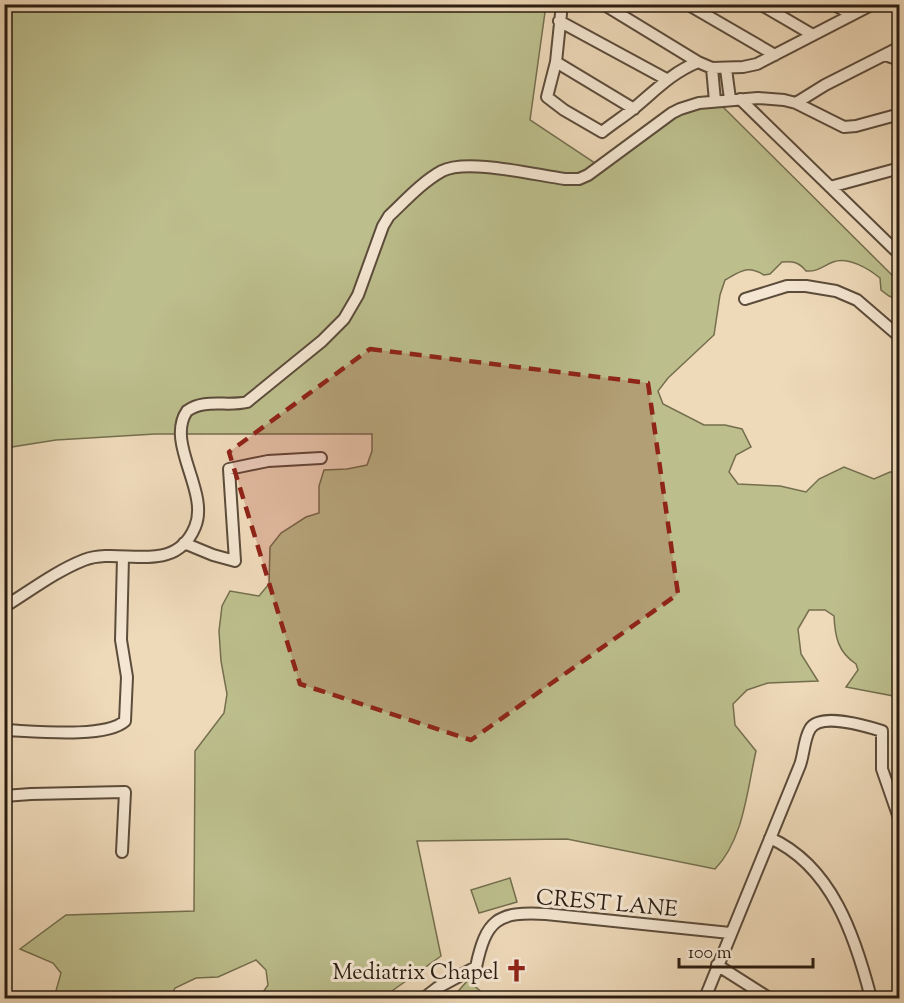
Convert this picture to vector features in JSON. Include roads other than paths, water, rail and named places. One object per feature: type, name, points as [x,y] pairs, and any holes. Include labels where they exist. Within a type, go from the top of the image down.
[{"type":"street","points":[[562,4],[556,62],[547,97],[564,110],[602,132],[634,109],[666,79],[698,62]]},
{"type":"street","points":[[603,4],[698,62],[712,68],[726,69],[757,64],[873,4]]},
{"type":"street","points":[[687,4],[775,55]]},
{"type":"street","points":[[760,4],[813,35]]},
{"type":"street","points":[[833,4],[852,15]]},
{"type":"street","points":[[559,21],[666,79]]},
{"type":"street","points":[[796,103],[825,84],[900,47]]},
{"type":"street","points":[[885,54],[900,60]]},
{"type":"street","points":[[556,62],[634,109]]},
{"type":"street","points":[[712,68],[715,101]]},
{"type":"street","points":[[726,69],[735,99],[897,247]]},
{"type":"street","points":[[4,607],[87,559],[98,557],[153,558],[164,555],[184,543],[195,527],[198,506],[183,447],[181,425],[183,416],[198,405],[247,402],[322,341],[344,319],[358,295],[383,226],[389,216],[443,171],[473,166],[579,179],[607,162],[680,109],[715,101],[771,99],[796,103],[844,127],[900,114]]},
{"type":"street","points":[[830,187],[900,168]]},
{"type":"street","points":[[745,299],[787,286],[806,286],[836,291],[857,300],[900,336]]},
{"type":"street","points":[[184,543],[235,561],[229,469],[268,461],[321,458]]},
{"type":"street","points":[[4,730],[82,732],[120,725],[125,721],[127,677],[121,640],[123,557]]},
{"type":"street","points":[[705,999],[804,753],[808,733],[815,723],[822,721],[855,724],[882,731],[882,769],[899,817]]},
{"type":"street","points":[[4,796],[125,792],[122,852]]},
{"type":"street","points":[[770,838],[788,846],[798,854],[833,896],[855,945],[871,999]]},
{"type":"street","name":"CREST LANE","points":[[424,999],[437,988],[476,967],[487,930],[504,918],[520,914],[546,914],[730,933]]},
{"type":"street","points":[[717,966],[770,999]]},
{"type":"place","name":"Mediatrix Chapel","points":[[517,971]]}]
